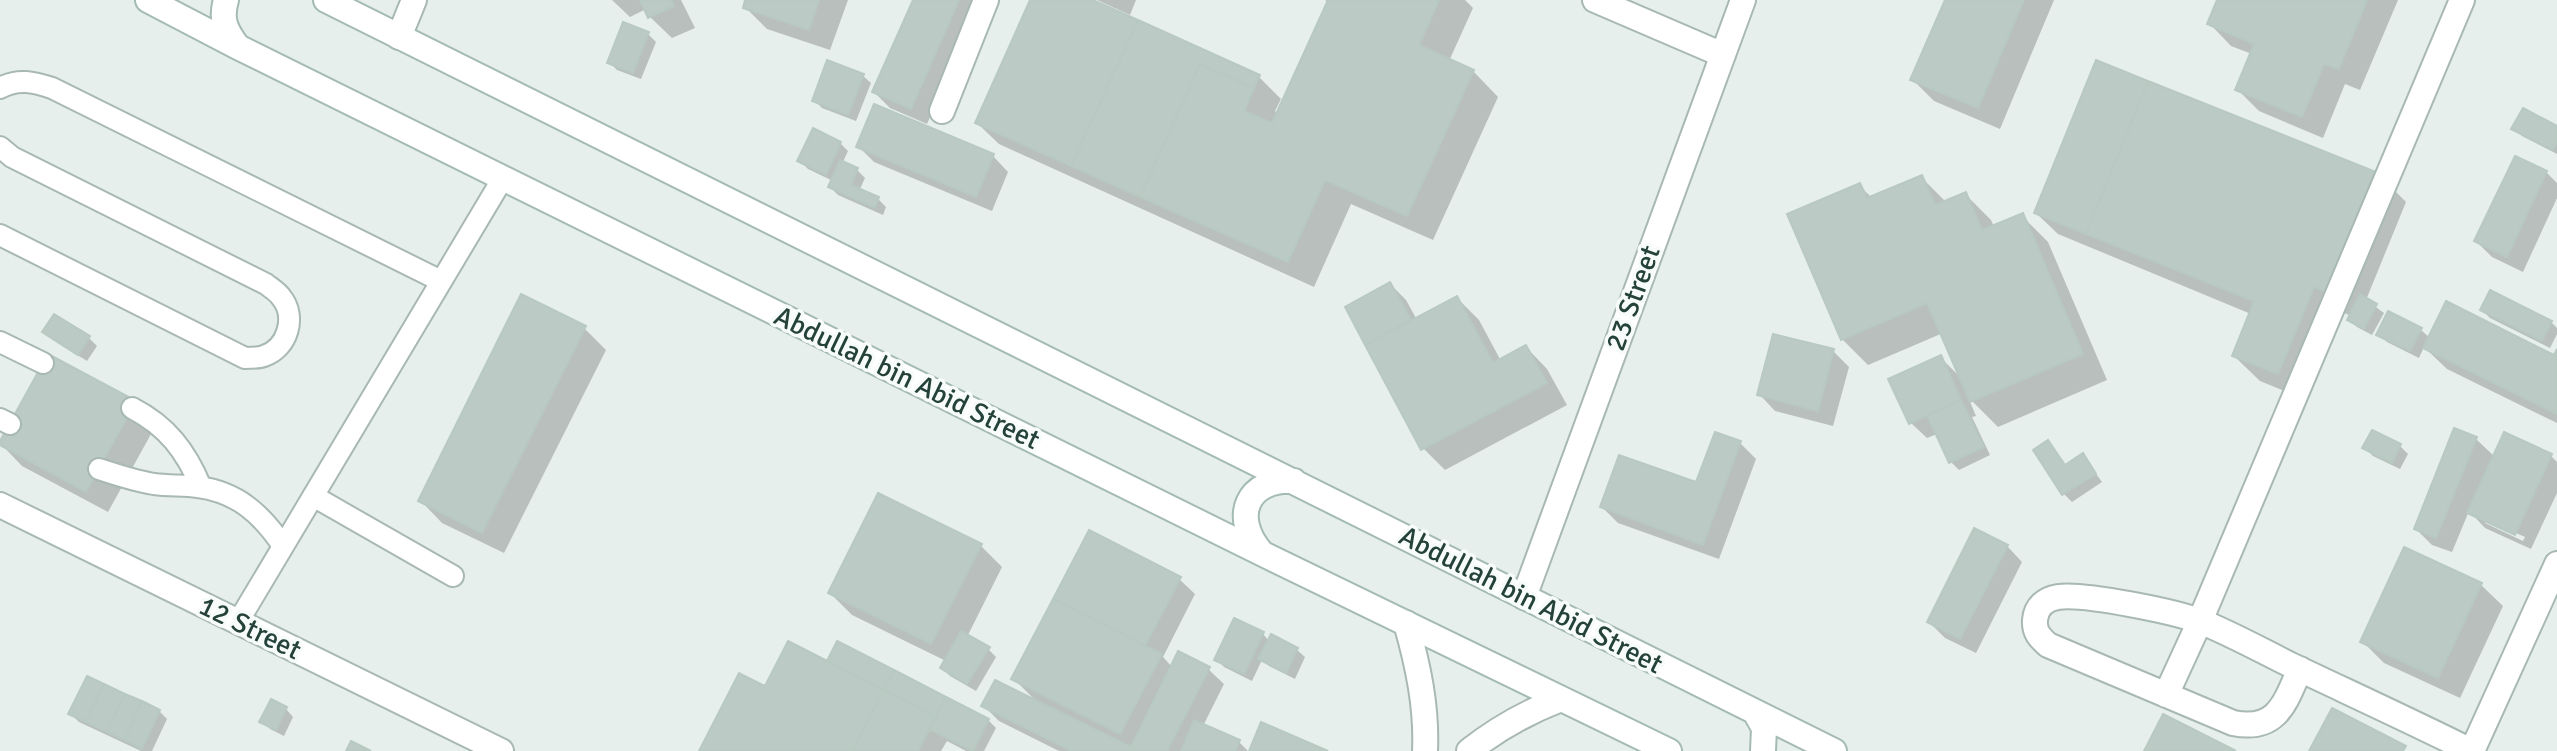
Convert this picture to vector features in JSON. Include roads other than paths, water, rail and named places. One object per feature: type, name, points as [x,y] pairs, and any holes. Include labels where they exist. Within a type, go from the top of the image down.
[{"type":"main road","name":"Abdullah bin Abid Street","points":[[148,0],[1261,553],[1669,751]]},
{"type":"main road","points":[[226,0],[222,13],[226,32],[238,47]]},
{"type":"main road","name":"Abdullah bin Abid Street","points":[[326,0],[1834,751]]},
{"type":"main road","points":[[399,37],[414,0]]},
{"type":"main road","points":[[942,111],[986,0]]},
{"type":"main road","points":[[1595,0],[1723,55]]},
{"type":"main road","name":"23 Street","points":[[1524,597],[1743,0]]},
{"type":"main road","points":[[2166,695],[2462,0]]},
{"type":"main road","points":[[1261,553],[1250,540],[1245,525],[1245,510],[1252,495],[1264,485],[1279,480],[1294,481]]},
{"type":"main road","name":"12 Street","points":[[0,505],[501,751]]},
{"type":"main road","points":[[2300,669],[2283,707],[2273,717],[2261,724],[2247,726],[2233,723],[2048,645],[2039,637],[2034,625],[2036,612],[2044,602],[2068,596],[2135,606],[2200,621],[2472,751],[2557,564]]},
{"type":"main road","points":[[1406,623],[1423,698],[1425,751]]},
{"type":"main road","points":[[1469,751],[1527,712],[1561,699]]},
{"type":"main road","points":[[1755,712],[1764,728],[1763,751]]},
{"type":"lane","points":[[0,88],[10,83],[32,81],[52,88],[441,281]]},
{"type":"lane","points":[[0,147],[12,157],[266,284],[281,295],[289,312],[288,331],[279,347],[263,357],[245,358],[0,235]]},
{"type":"lane","points":[[238,622],[503,178]]},
{"type":"lane","points":[[0,342],[43,363]]},
{"type":"lane","points":[[132,408],[168,432],[187,457],[201,487]]},
{"type":"lane","points":[[99,469],[155,484],[201,487],[227,494],[250,506],[269,525],[283,546]]},
{"type":"lane","points":[[313,496],[453,576]]}]
